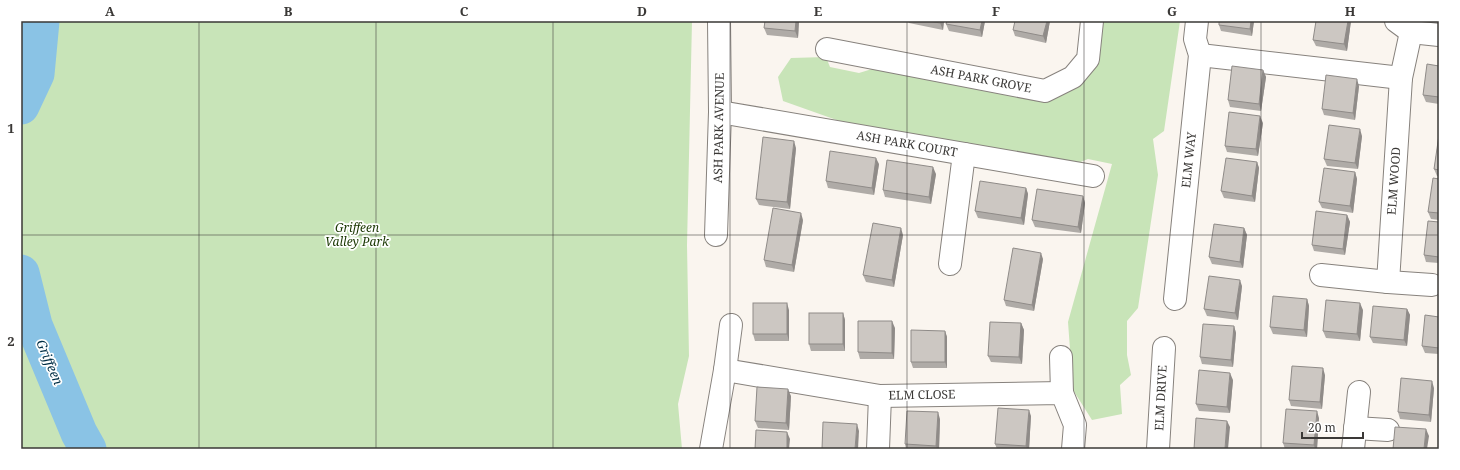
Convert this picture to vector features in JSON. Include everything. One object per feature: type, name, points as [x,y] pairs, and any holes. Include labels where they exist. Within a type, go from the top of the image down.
[{"type":"street","name":"ASH PARK AVENUE","points":[[716,235],[720,112],[719,21]]},
{"type":"street","name":"ASH PARK GROVE","points":[[827,49],[1045,91],[1072,77],[1088,59],[1092,21]]},
{"type":"street","name":"ELM WAY","points":[[1175,299],[1200,55],[1195,39],[1197,21]]},
{"type":"street","points":[[1404,27],[1439,35]]},
{"type":"street","name":"ELM WOOD","points":[[1388,282],[1404,27]]},
{"type":"street","points":[[1200,55],[1401,78]]},
{"type":"street","name":"ASH PARK COURT","points":[[720,112],[1093,176]]},
{"type":"street","points":[[950,264],[964,154]]},
{"type":"street","points":[[1321,275],[1432,285]]},
{"type":"street","points":[[711,449],[725,370],[731,325]]},
{"type":"street","name":"ELM DRIVE","points":[[1158,449],[1164,348]]},
{"type":"street","points":[[1061,357],[1062,393],[1076,425],[1074,449]]},
{"type":"street","name":"ELM CLOSE","points":[[725,370],[880,396],[1062,393]]},
{"type":"street","points":[[1359,392],[1354,439],[1388,430]]},
{"type":"street","points":[[878,449],[880,396]]},
{"type":"green space","name":"Griffeen Valley Park","points":[[21,21],[692,21],[687,245],[689,356],[678,404],[682,449],[21,449]]},
{"type":"green space","points":[[1103,21],[1180,21],[1164,131],[1153,139],[1158,175],[1138,308],[1127,321],[1127,355],[1131,375],[1120,385],[1122,414],[1092,420],[1073,390],[1068,322],[1112,164],[1088,159],[1078,163],[845,123],[783,101],[778,77],[791,58],[826,57],[830,67],[859,73],[872,69],[1048,100],[1095,65]]},
{"type":"building","points":[[765,21],[796,21],[795,31],[764,28]]},
{"type":"building","points":[[929,21],[941,21],[940,23]]},
{"type":"building","points":[[947,21],[982,21],[980,30],[946,24]]},
{"type":"building","points":[[1015,21],[1047,21],[1043,36],[1013,30]]},
{"type":"building","points":[[1219,21],[1251,21],[1250,29],[1219,25]]},
{"type":"building","points":[[1316,21],[1348,21],[1344,44],[1313,40]]},
{"type":"building","points":[[1427,64],[1439,66],[1439,97],[1423,95]]},
{"type":"building","points":[[1232,66],[1263,70],[1259,104],[1228,100]]},
{"type":"building","points":[[1326,75],[1357,79],[1353,113],[1322,109]]},
{"type":"building","points":[[1229,112],[1260,116],[1256,149],[1225,146]]},
{"type":"building","points":[[1329,125],[1360,129],[1355,163],[1324,159]]},
{"type":"building","points":[[1439,135],[1439,170],[1434,169]]},
{"type":"building","points":[[763,137],[794,141],[787,202],[756,199]]},
{"type":"building","points":[[830,151],[876,158],[872,188],[826,181]]},
{"type":"building","points":[[1226,158],[1257,162],[1252,196],[1221,191]]},
{"type":"building","points":[[887,160],[933,167],[929,197],[883,190]]},
{"type":"building","points":[[1324,168],[1355,172],[1350,206],[1319,202]]},
{"type":"building","points":[[1433,178],[1439,179],[1439,213],[1428,212]]},
{"type":"building","points":[[980,181],[1026,188],[1021,218],[975,211]]},
{"type":"building","points":[[1037,189],[1083,196],[1078,227],[1032,220]]},
{"type":"building","points":[[773,208],[801,213],[792,265],[764,260]]},
{"type":"building","points":[[1316,211],[1347,215],[1343,249],[1312,245]]},
{"type":"building","points":[[1428,221],[1439,222],[1439,257],[1424,255]]},
{"type":"building","points":[[873,223],[901,228],[892,280],[863,275]]},
{"type":"building","points":[[1214,224],[1244,228],[1240,262],[1209,257]]},
{"type":"building","points":[[1013,248],[1041,253],[1032,305],[1004,300]]},
{"type":"building","points":[[1209,276],[1240,280],[1235,313],[1204,309]]},
{"type":"building","points":[[1273,296],[1307,299],[1304,330],[1270,327]]},
{"type":"building","points":[[1326,300],[1360,303],[1357,334],[1323,331]]},
{"type":"building","points":[[753,303],[787,303],[787,334],[753,334]]},
{"type":"building","points":[[1373,306],[1407,309],[1404,340],[1370,337]]},
{"type":"building","points":[[809,313],[843,313],[843,344],[809,344]]},
{"type":"building","points":[[1425,315],[1439,317],[1439,348],[1422,346]]},
{"type":"building","points":[[858,321],[892,321],[892,353],[858,352]]},
{"type":"building","points":[[990,322],[1021,323],[1019,357],[988,356]]},
{"type":"building","points":[[1203,324],[1234,326],[1231,360],[1200,357]]},
{"type":"building","points":[[911,330],[945,331],[945,362],[911,362]]},
{"type":"building","points":[[1292,366],[1323,368],[1320,402],[1289,400]]},
{"type":"building","points":[[1199,370],[1230,373],[1227,407],[1196,404]]},
{"type":"building","points":[[1401,378],[1432,381],[1429,415],[1398,412]]},
{"type":"building","points":[[757,387],[788,389],[786,423],[755,421]]},
{"type":"building","points":[[998,408],[1029,410],[1026,446],[995,444]]},
{"type":"building","points":[[1286,409],[1317,411],[1314,445],[1283,443]]},
{"type":"building","points":[[907,411],[938,412],[936,446],[905,444]]},
{"type":"building","points":[[1196,418],[1227,421],[1225,449],[1194,449]]},
{"type":"building","points":[[823,422],[857,424],[855,449],[822,449]]},
{"type":"building","points":[[1395,427],[1426,429],[1424,449],[1393,449]]},
{"type":"building","points":[[756,430],[787,432],[787,449],[755,449]]},
{"type":"waterway","name":"Griffeen","points":[[21,106],[36,74],[41,21]]},
{"type":"waterway","name":"Griffeen","points":[[21,273],[34,325],[79,433],[88,449]]}]
